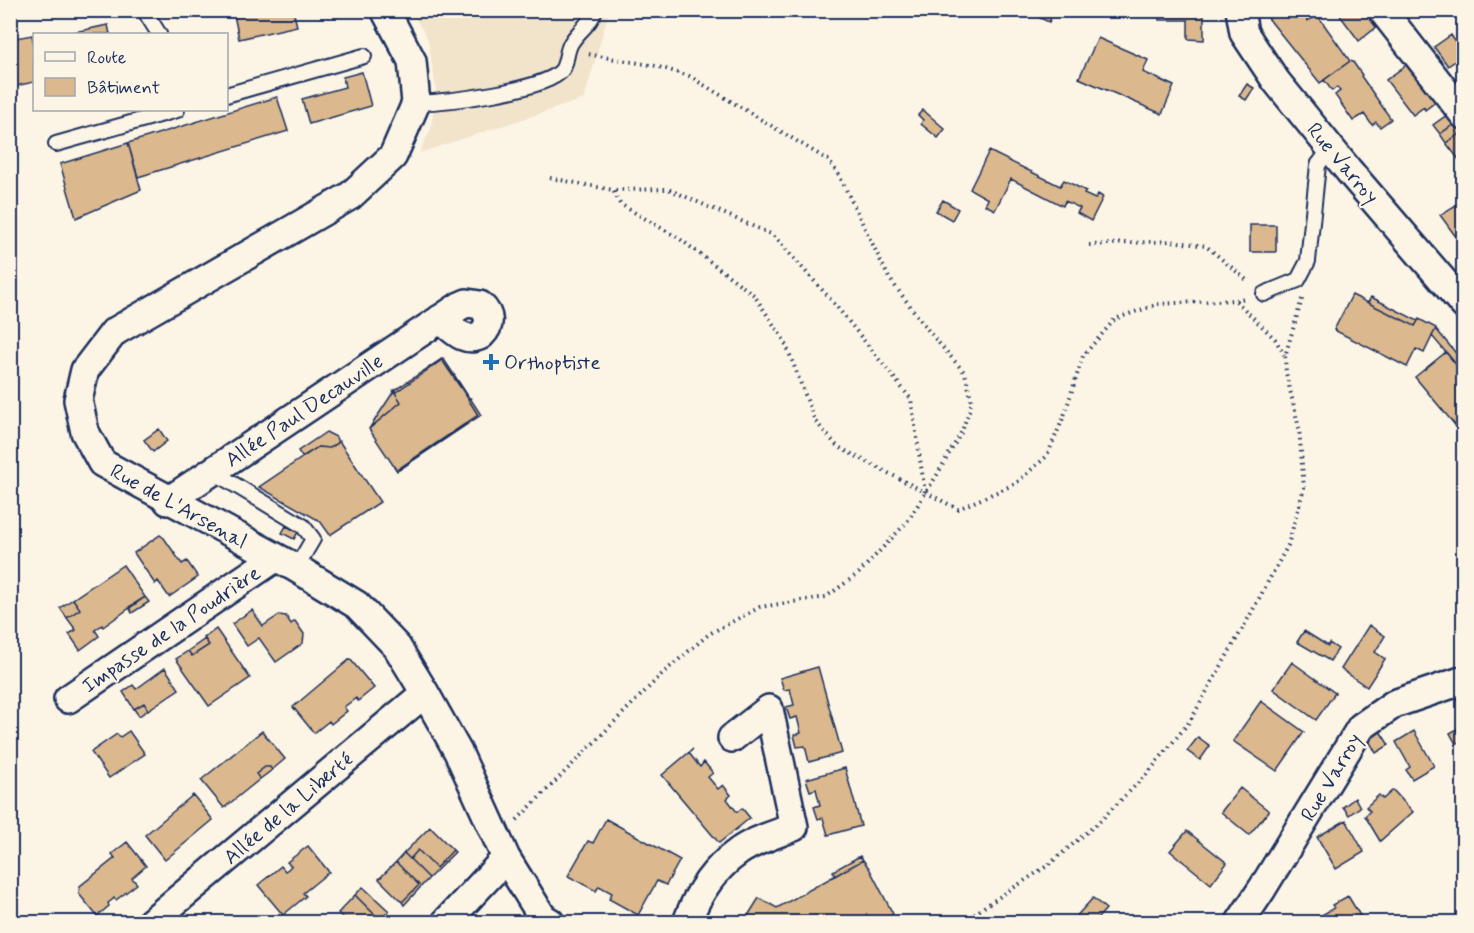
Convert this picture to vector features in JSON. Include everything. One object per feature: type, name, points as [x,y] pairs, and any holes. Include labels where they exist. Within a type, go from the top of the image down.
[{"type":"street","name":"Rue de L'Arsenal","points":[[385,10],[412,61],[416,103],[393,156],[350,195],[114,332],[85,370],[78,400],[85,432],[102,464],[286,563],[357,605],[397,647],[458,752],[501,849],[543,918],[550,922]]},
{"type":"street","name":"Rue Varroy","points":[[1240,10],[1244,33],[1276,81],[1464,305]]},
{"type":"street","points":[[1382,10],[1464,115]]},
{"type":"street","name":"Allée Paul Decauville","points":[[168,501],[440,319]]},
{"type":"street","name":"Impasse de la Poudrière","points":[[68,699],[286,563]]},
{"type":"street","name":"Rue Varroy","points":[[1240,922],[1361,727],[1394,704],[1464,680]]},
{"type":"street","name":"Allée de la Liberté","points":[[151,922],[424,693]]},
{"type":"street","points":[[687,922],[691,910],[710,878],[739,850],[794,828],[769,710],[732,738]]},
{"type":"street","points":[[446,922],[501,849]]},
{"type":"lane","points":[[144,10],[158,33]]},
{"type":"lane","points":[[416,103],[479,98],[544,81],[562,70],[571,43],[593,18],[595,10]]},
{"type":"lane","points":[[228,94],[364,56]]},
{"type":"lane","points":[[56,144],[173,111]]},
{"type":"lane","points":[[1264,294],[1298,280],[1308,261],[1318,165],[1331,148]]},
{"type":"lane","points":[[212,471],[303,526],[313,539],[286,563]]},
{"type":"path","points":[[501,849],[663,673],[709,634],[760,607],[826,597],[859,573],[907,522],[924,492],[937,476],[962,431],[972,402],[965,373],[931,334],[889,278],[838,173],[828,160],[688,76],[656,66],[568,51]]},
{"type":"path","points":[[550,178],[613,190],[668,189],[773,235],[833,302],[911,399],[924,492]]},
{"type":"path","points":[[613,190],[620,204],[680,239],[754,295],[785,342],[815,421],[838,447],[958,509],[1016,484],[1047,456],[1064,416],[1083,356],[1114,318],[1158,304],[1235,300],[1264,294]]},
{"type":"path","points":[[1089,245],[1171,241],[1206,246],[1264,294]]},
{"type":"path","points":[[965,922],[1056,858],[1100,821],[1148,772],[1190,721],[1288,546],[1304,488],[1299,428],[1286,373],[1285,356],[1309,278],[1308,261]]},
{"type":"path","points":[[1235,300],[1275,339],[1285,356]]},
{"type":"shaded area","points":[[411,11],[609,11],[584,99],[419,153],[431,129],[436,89],[428,39]]},
{"type":"building","points":[[233,10],[293,10],[297,26],[239,39]]},
{"type":"building","points":[[1022,10],[1054,10],[1049,22]]},
{"type":"building","points":[[1159,10],[1204,10],[1204,40],[1188,39],[1188,20],[1159,20]]},
{"type":"building","points":[[1336,10],[1367,10],[1378,26],[1359,41]]},
{"type":"building","points":[[1304,12],[1307,21],[1318,16],[1350,61],[1320,83],[1264,13]]},
{"type":"building","points":[[108,25],[110,33],[70,33]]},
{"type":"building","points":[[32,35],[33,82],[11,87],[10,39]]},
{"type":"building","points":[[1451,35],[1464,55],[1448,66],[1434,47]]},
{"type":"building","points":[[1098,38],[1148,60],[1143,72],[1174,86],[1162,114],[1079,78]]},
{"type":"building","points":[[1350,61],[1353,62],[1391,119],[1380,127],[1376,122],[1372,125],[1364,114],[1353,121],[1335,95],[1340,91],[1337,87],[1332,91],[1324,80]]},
{"type":"building","points":[[1409,63],[1438,100],[1425,110],[1424,107],[1413,115],[1386,80]]},
{"type":"building","points":[[362,72],[371,106],[309,124],[302,99],[345,87],[343,77]]},
{"type":"building","points":[[1247,84],[1254,88],[1246,100],[1239,96]]},
{"type":"building","points":[[277,97],[288,131],[138,177],[128,143]]},
{"type":"building","points":[[923,110],[945,129],[938,138],[921,124],[923,120],[918,115]]},
{"type":"building","points":[[1451,112],[1457,122],[1440,134],[1433,125]]},
{"type":"building","points":[[1457,122],[1464,131],[1446,143],[1440,134]]},
{"type":"building","points":[[1464,131],[1464,166],[1446,143]]},
{"type":"building","points":[[128,143],[141,190],[76,218],[60,164]]},
{"type":"building","points":[[989,151],[1060,186],[1064,180],[1086,191],[1084,194],[1095,199],[1098,194],[1103,197],[1091,221],[1077,213],[1080,208],[1065,201],[1063,206],[1011,179],[995,210],[985,205],[988,199],[970,189]]},
{"type":"building","points":[[943,200],[958,209],[952,220],[936,211]]},
{"type":"building","points":[[1464,200],[1464,238],[1459,241],[1440,215]]},
{"type":"building","points":[[1250,225],[1276,225],[1276,252],[1250,252]]},
{"type":"building","points":[[1352,295],[1415,326],[1419,319],[1436,328],[1424,353],[1416,349],[1407,367],[1334,330]]},
{"type":"building","points":[[1371,297],[1418,321],[1415,326],[1368,303]]},
{"type":"building","points":[[1436,329],[1464,363],[1464,374],[1432,336]]},
{"type":"building","points":[[1446,352],[1464,374],[1464,436],[1415,377]]},
{"type":"building","points":[[443,358],[467,397],[442,360],[396,392],[395,390]]},
{"type":"building","points":[[442,360],[467,397],[470,398],[468,399],[478,415],[397,471],[369,429],[401,402],[394,391],[396,392]]},
{"type":"building","points":[[394,391],[401,402],[369,429]]},
{"type":"building","points":[[470,398],[481,415],[398,469],[478,415],[468,399]]},
{"type":"building","points":[[159,429],[167,441],[153,452],[144,440]]},
{"type":"building","points":[[326,432],[336,437],[338,443],[330,448],[318,447],[302,457],[298,451]]},
{"type":"building","points":[[339,441],[380,502],[330,535],[320,521],[259,487],[318,447],[330,448]]},
{"type":"building","points":[[286,526],[298,532],[294,539],[282,533]]},
{"type":"building","points":[[160,535],[182,564],[187,561],[198,577],[169,597],[158,581],[155,584],[134,553]]},
{"type":"building","points":[[123,565],[145,597],[103,627],[102,625],[95,630],[99,636],[80,650],[69,634],[76,630],[67,618],[80,609],[73,599]]},
{"type":"building","points":[[145,597],[149,602],[132,613],[129,607]]},
{"type":"building","points":[[73,599],[80,609],[67,618],[60,608]]},
{"type":"building","points":[[252,610],[263,626],[279,615],[286,616],[291,624],[295,621],[304,634],[303,643],[276,662],[259,638],[247,646],[232,624]]},
{"type":"building","points":[[1369,625],[1385,636],[1375,652],[1385,659],[1367,687],[1341,669]]},
{"type":"building","points":[[216,629],[250,678],[209,706],[176,659],[188,651],[192,656],[209,645],[204,638]]},
{"type":"building","points":[[1304,631],[1328,646],[1329,643],[1338,649],[1330,661],[1297,642]]},
{"type":"building","points":[[205,639],[209,645],[192,656],[188,651]]},
{"type":"building","points":[[350,659],[374,688],[358,701],[356,698],[344,707],[347,711],[331,724],[329,721],[314,733],[293,707]]},
{"type":"building","points":[[1292,662],[1335,693],[1316,720],[1273,689]]},
{"type":"building","points":[[818,667],[842,753],[809,762],[805,746],[797,747],[794,735],[801,733],[797,717],[790,719],[786,707],[794,705],[790,689],[784,690],[780,678]]},
{"type":"building","points":[[165,668],[179,689],[148,710],[144,703],[134,709],[123,692],[133,685],[136,689]]},
{"type":"building","points":[[1261,701],[1304,732],[1277,771],[1233,741]]},
{"type":"building","points":[[144,703],[148,710],[139,716],[134,709]]},
{"type":"building","points":[[1376,725],[1389,745],[1376,753],[1366,735]]},
{"type":"building","points":[[1457,729],[1463,740],[1456,744],[1450,733]]},
{"type":"building","points":[[129,731],[145,754],[109,778],[91,752],[117,734],[120,737]]},
{"type":"building","points":[[262,731],[285,759],[272,770],[270,767],[265,767],[256,774],[260,779],[224,808],[201,780]]},
{"type":"building","points":[[1414,731],[1434,766],[1412,779],[1406,770],[1410,767],[1396,742]]},
{"type":"building","points":[[1198,737],[1210,746],[1200,760],[1187,751]]},
{"type":"building","points":[[693,749],[689,753],[700,767],[704,762],[713,773],[708,777],[718,789],[723,785],[731,795],[727,799],[737,812],[742,808],[750,818],[719,843],[662,775]]},
{"type":"building","points":[[265,767],[270,767],[272,770],[260,779],[256,774]]},
{"type":"building","points":[[845,768],[861,826],[828,835],[823,818],[818,819],[814,807],[820,805],[816,789],[810,791],[806,779]]},
{"type":"building","points":[[1240,788],[1269,811],[1249,835],[1221,812]]},
{"type":"building","points":[[1393,790],[1413,812],[1380,841],[1365,816],[1370,811],[1366,807],[1379,795],[1383,799]]},
{"type":"building","points":[[193,795],[213,820],[165,860],[145,835]]},
{"type":"building","points":[[1355,798],[1360,807],[1349,815],[1343,807]]},
{"type":"building","points":[[606,819],[680,860],[666,885],[657,881],[638,915],[609,899],[612,893],[599,886],[596,891],[568,876],[588,841],[593,843]]},
{"type":"building","points":[[1346,820],[1364,852],[1336,869],[1317,837]]},
{"type":"building","points":[[430,827],[453,850],[436,868],[418,850],[410,859],[404,853]]},
{"type":"building","points":[[1187,831],[1227,863],[1211,884],[1170,851]]},
{"type":"building","points":[[127,842],[146,866],[132,878],[137,884],[116,900],[114,898],[108,903],[109,906],[97,916],[79,894],[80,886],[115,858],[112,854]]},
{"type":"building","points":[[308,846],[329,872],[303,893],[306,896],[283,915],[258,885],[281,866],[285,871],[288,869],[291,866],[287,862]]},
{"type":"building","points":[[418,850],[436,868],[453,850],[455,852],[429,878],[410,859]]},
{"type":"building","points":[[404,853],[429,878],[404,905],[402,902],[419,885],[396,862]]},
{"type":"building","points":[[860,856],[863,860],[835,876],[833,871]]},
{"type":"building","points":[[863,860],[893,914],[878,922],[744,922],[759,898],[777,908]]},
{"type":"building","points":[[396,862],[419,885],[402,902],[379,879]]},
{"type":"building","points":[[363,887],[389,911],[378,922],[375,922],[379,919],[355,895]]},
{"type":"building","points":[[355,895],[379,919],[375,922],[348,922],[338,913]]},
{"type":"building","points":[[1348,896],[1364,922],[1324,922],[1320,916],[1334,908],[1332,905]]},
{"type":"building","points":[[1093,898],[1106,909],[1097,919],[1100,922],[1071,922]]},
{"type":"place","name":"Orthoptiste","points":[[491,362]]}]
